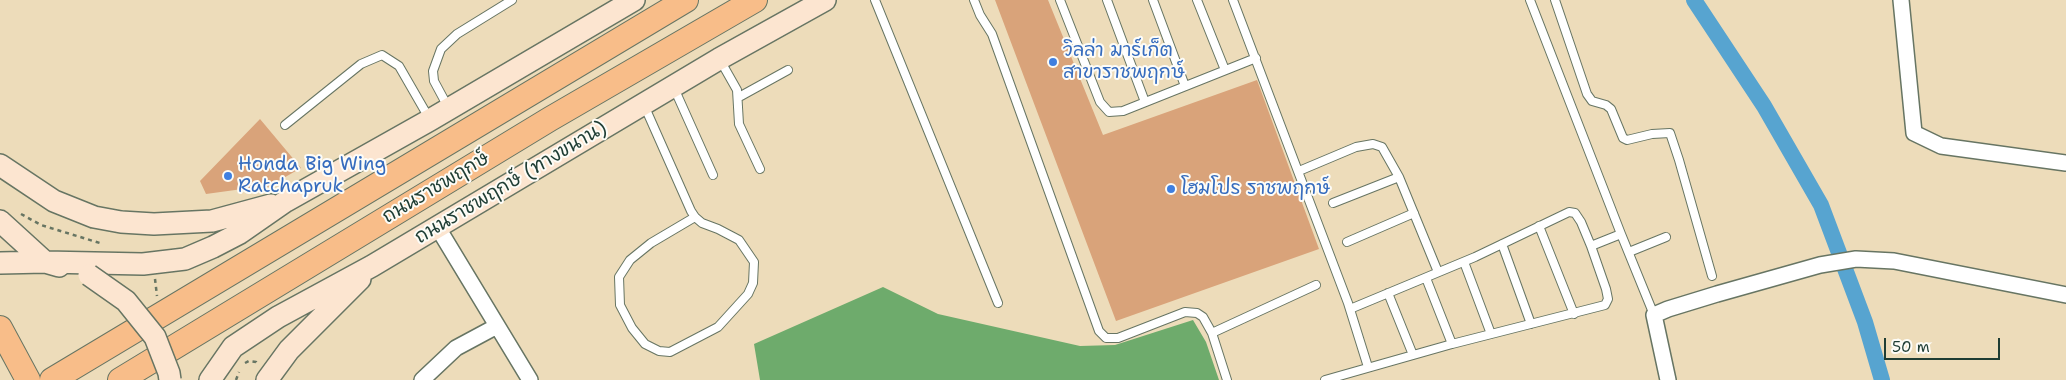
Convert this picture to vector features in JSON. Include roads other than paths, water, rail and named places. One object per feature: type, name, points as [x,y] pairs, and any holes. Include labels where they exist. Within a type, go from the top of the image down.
[{"type":"main road","points":[[0,263],[143,264],[185,259],[240,233],[286,202],[634,0]]},
{"type":"main road","name":"ถนนราชพฤกษ์","points":[[52,380],[686,0]]},
{"type":"main road","name":"ถนนราชพฤกษ์","points":[[120,380],[550,119],[755,0]]},
{"type":"main road","name":"ถนนราชพฤกษ์ (ทางขนาน)","points":[[210,380],[233,347],[253,332],[317,294],[372,266],[438,228],[644,103],[825,0]]},
{"type":"main road","points":[[0,165],[54,202],[94,217],[121,222],[154,224],[212,221],[286,202]]},
{"type":"main road","points":[[0,221],[45,262],[89,275],[126,301],[154,337],[170,380]]},
{"type":"main road","points":[[263,374],[372,266]]},
{"type":"main road","points":[[0,328],[28,380]]},
{"type":"street","points":[[1901,0],[1914,133],[1941,146],[2066,163]]},
{"type":"street","points":[[438,228],[530,380]]},
{"type":"street","points":[[1668,380],[1654,315],[1717,294],[1820,265],[1856,259],[1894,261],[2066,295]]},
{"type":"street","points":[[422,380],[456,348],[497,326]]},
{"type":"lane","points":[[449,108],[434,81],[433,72],[442,49],[457,34],[512,0]]},
{"type":"lane","points":[[875,0],[998,303]]},
{"type":"lane","points":[[974,0],[980,15],[992,34],[1099,331],[1106,338],[1118,338],[1191,312],[1203,317],[1212,332],[1227,380]]},
{"type":"lane","points":[[1060,0],[1100,102],[1109,112],[1116,112],[1145,102],[1256,58]]},
{"type":"lane","points":[[1107,0],[1145,102]]},
{"type":"lane","points":[[1153,0],[1185,86]]},
{"type":"lane","points":[[1197,0],[1225,70]]},
{"type":"lane","points":[[1233,0],[1350,309],[1368,367]]},
{"type":"lane","points":[[1530,0],[1620,234],[1654,315]]},
{"type":"lane","points":[[1555,0],[1587,94],[1592,101],[1606,105],[1611,109],[1623,138],[1627,140],[1652,134],[1670,133],[1712,276]]},
{"type":"lane","points":[[285,125],[361,64],[382,55],[399,66],[430,120]]},
{"type":"lane","points":[[719,59],[738,90],[739,124],[760,169]]},
{"type":"lane","points":[[739,97],[788,70]]},
{"type":"lane","points":[[673,86],[713,175]]},
{"type":"lane","points":[[644,103],[691,212],[696,217],[702,223],[739,240],[754,262],[753,283],[748,294],[718,327],[670,352],[659,351],[645,344],[632,328],[620,304],[619,277],[630,260],[651,243],[696,217]]},
{"type":"lane","points":[[1298,171],[1356,147],[1373,144],[1382,147],[1399,177],[1438,272]]},
{"type":"lane","points":[[1333,203],[1399,177]]},
{"type":"lane","points":[[1325,380],[1452,344],[1574,314],[1605,305],[1608,299],[1600,268],[1581,222],[1573,212],[1558,216],[1464,262],[1350,309]]},
{"type":"lane","points":[[1348,242],[1414,213]]},
{"type":"lane","points":[[1539,226],[1574,314]]},
{"type":"lane","points":[[1591,246],[1620,234]]},
{"type":"lane","points":[[1629,252],[1666,237]]},
{"type":"lane","points":[[1502,244],[1532,324]]},
{"type":"lane","points":[[1464,262],[1491,334]]},
{"type":"lane","points":[[1426,278],[1452,344]]},
{"type":"lane","points":[[1212,332],[1316,285]]},
{"type":"lane","points":[[1388,293],[1413,356]]},
{"type":"waterway","points":[[1694,0],[1764,106],[1821,205],[1865,322],[1882,380]]},
{"type":"place","name":"วิลล่า มาร์เก็ต สาขาราชพฤกษ์","points":[[1053,62]]},
{"type":"place","name":"Honda Big Wing Ratchapruk","points":[[228,176]]},
{"type":"place","name":"โฮมโปร ราชพฤกษ์","points":[[1171,189]]}]
